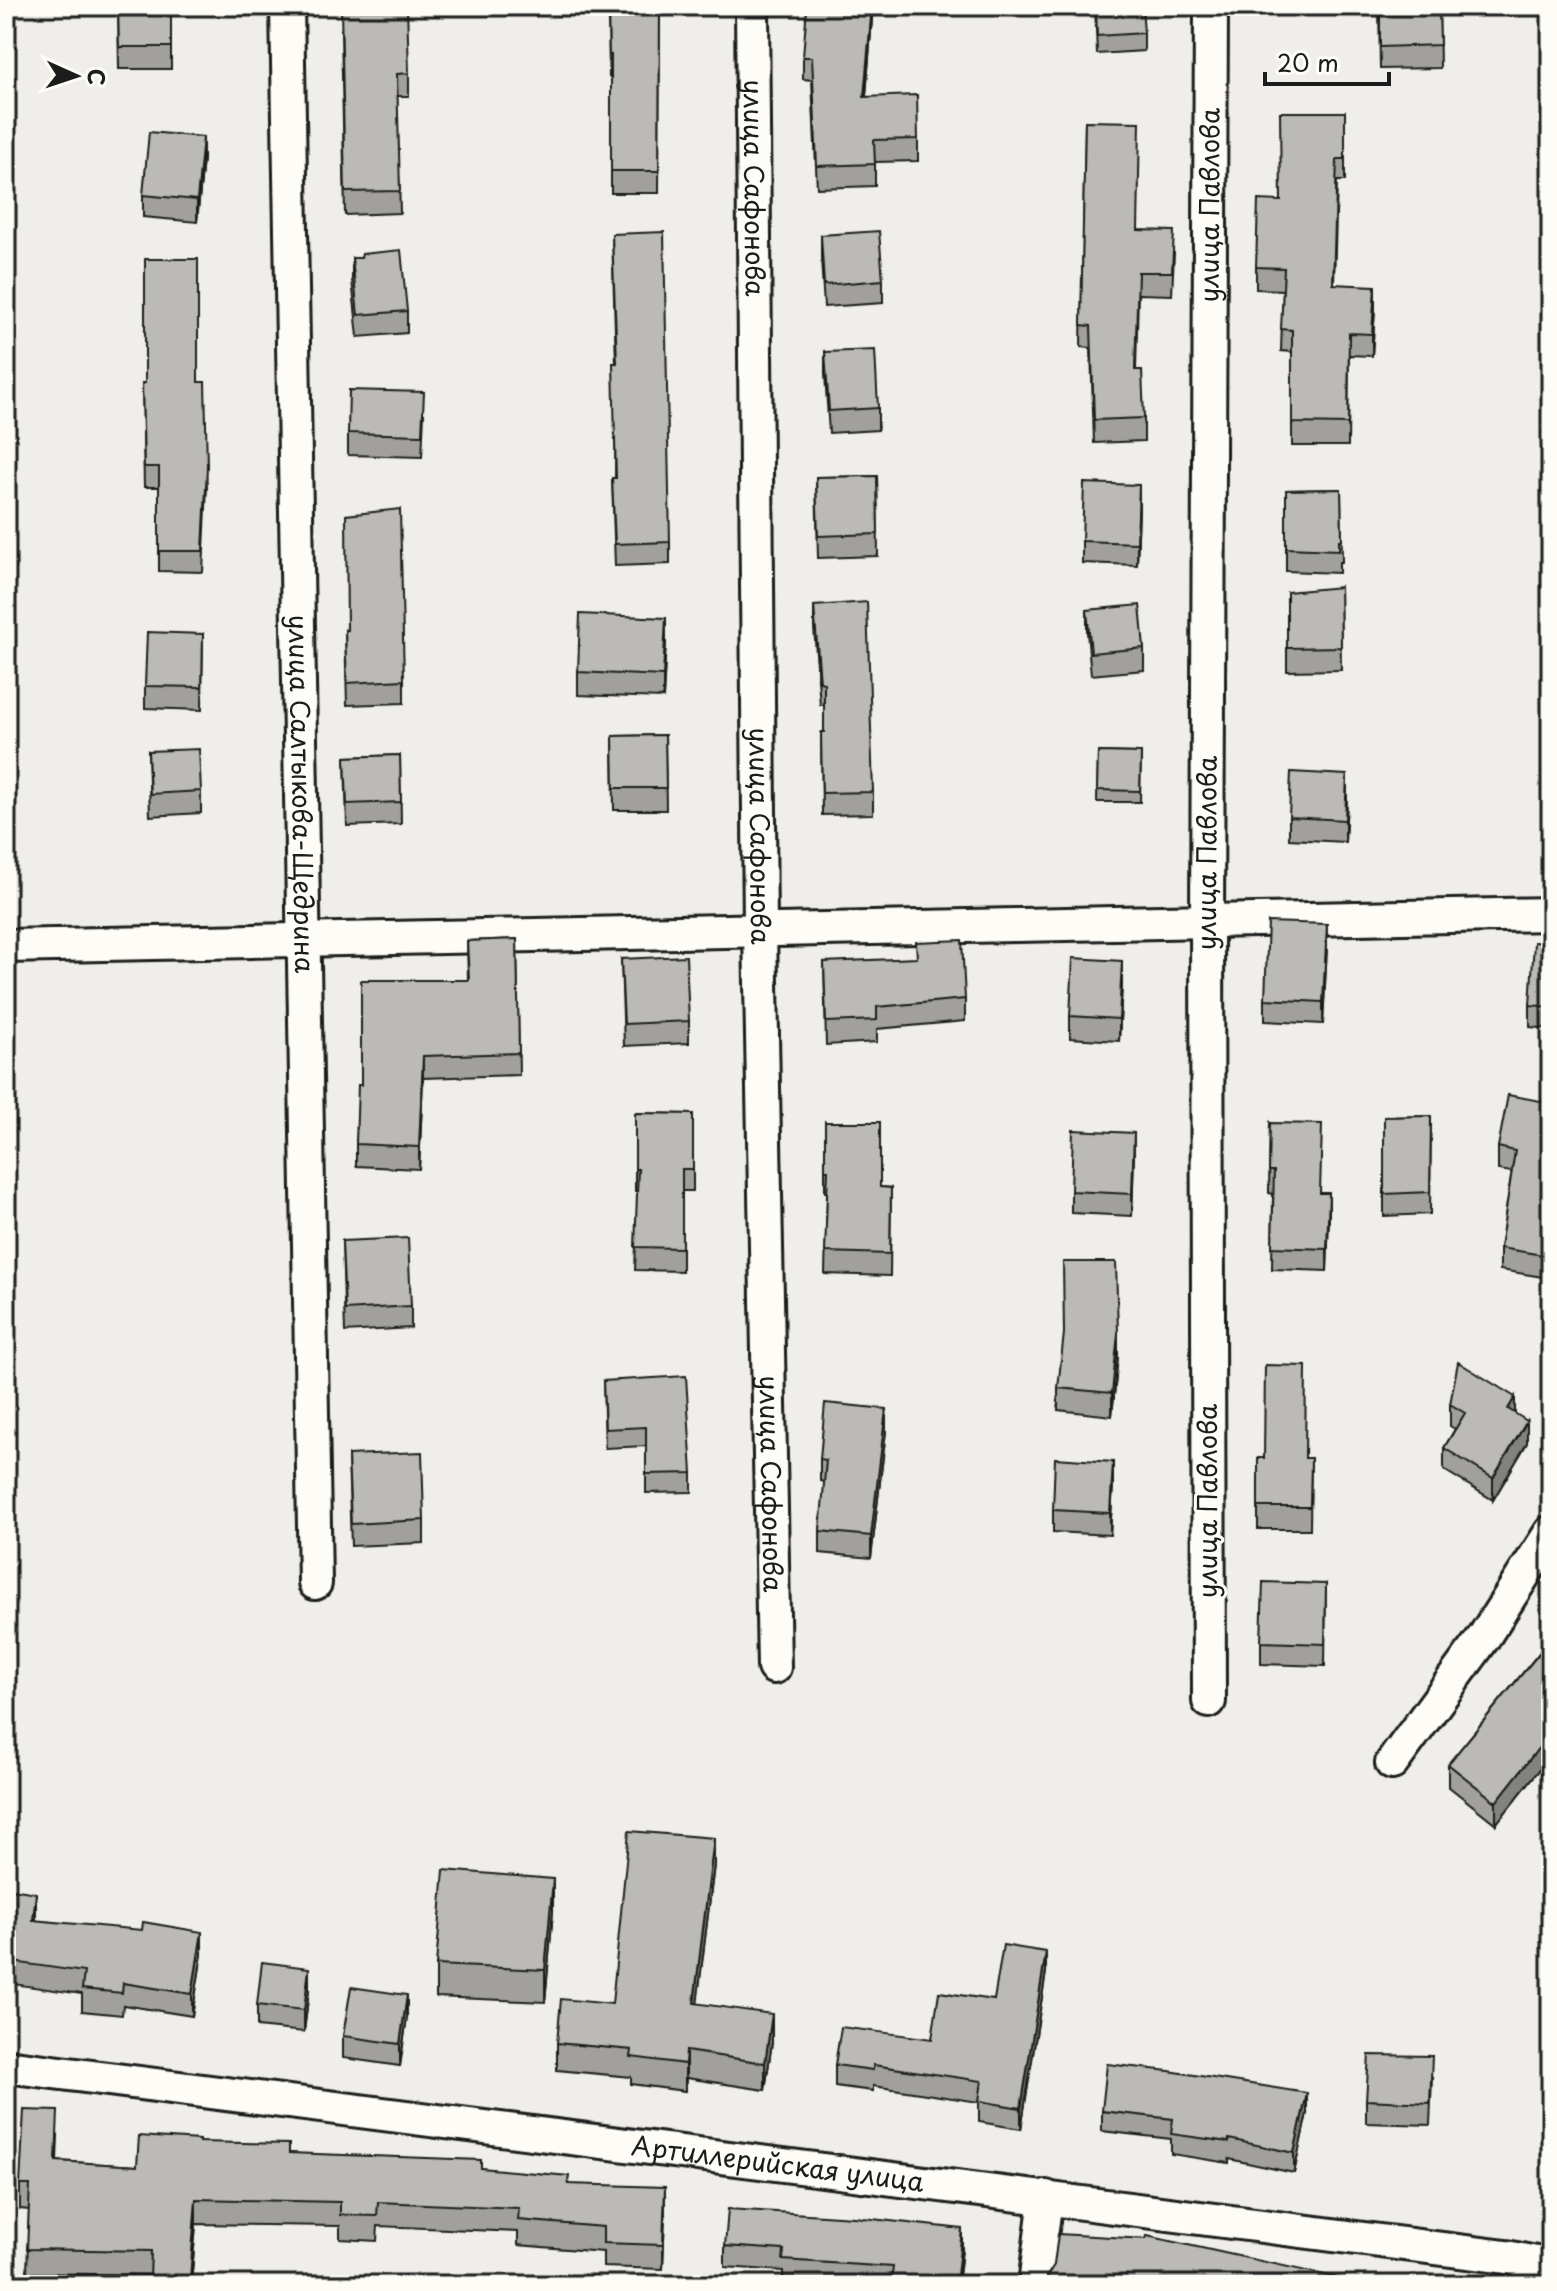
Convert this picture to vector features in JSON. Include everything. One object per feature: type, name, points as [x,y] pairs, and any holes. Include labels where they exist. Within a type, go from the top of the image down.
[{"type":"street","name":"улица Салтыкова-Щедрина","points":[[287,6],[315,1583]]},
{"type":"street","name":"улица Сафонова","points":[[752,6],[760,930],[774,1667]]},
{"type":"street","name":"улица Павлова","points":[[1209,1701],[1207,921],[1211,6]]},
{"type":"street","points":[[6,946],[1551,914]]},
{"type":"street","points":[[1392,1763],[1484,1637],[1551,1532]]},
{"type":"street","name":"Артиллерийская улица","points":[[6,2066],[1046,2197],[1506,2257],[1551,2266]]},
{"type":"street","points":[[1035,2285],[1046,2197]]},
{"type":"building","points":[[118,6],[171,6],[171,47],[119,47]]},
{"type":"building","points":[[407,6],[409,73],[397,74],[400,191],[345,192],[341,8]]},
{"type":"building","points":[[608,6],[660,6],[659,171],[611,171]]},
{"type":"building","points":[[807,6],[872,6],[864,97],[917,95],[918,139],[874,140],[875,164],[817,166],[812,57],[803,57]]},
{"type":"building","points":[[1096,6],[1142,6],[1144,33],[1097,36]]},
{"type":"building","points":[[1380,6],[1439,6],[1440,45],[1380,47]]},
{"type":"building","points":[[1280,112],[1345,112],[1345,159],[1337,159],[1333,284],[1375,286],[1372,334],[1349,333],[1348,424],[1292,423],[1292,330],[1281,329],[1284,268],[1256,267],[1258,200],[1281,201]]},
{"type":"building","points":[[1085,121],[1140,122],[1138,230],[1174,231],[1172,272],[1138,272],[1135,370],[1142,370],[1144,418],[1094,420],[1091,326],[1081,325]]},
{"type":"building","points":[[149,132],[203,137],[197,200],[143,195]]},
{"type":"building","points":[[879,231],[883,280],[824,285],[821,235]]},
{"type":"building","points":[[664,232],[670,542],[615,544],[613,363],[617,363],[612,234]]},
{"type":"building","points":[[401,250],[407,311],[358,315],[352,258]]},
{"type":"building","points":[[145,259],[198,259],[198,382],[205,382],[207,466],[203,551],[159,551],[159,467],[144,467],[142,383],[145,383]]},
{"type":"building","points":[[875,350],[878,408],[829,411],[825,352]]},
{"type":"building","points":[[349,390],[424,392],[422,435],[348,433]]},
{"type":"building","points":[[877,476],[878,534],[818,536],[816,477]]},
{"type":"building","points":[[1084,483],[1139,485],[1137,543],[1082,541]]},
{"type":"building","points":[[1341,489],[1342,540],[1339,540],[1339,550],[1286,548],[1286,490]]},
{"type":"building","points":[[400,509],[404,680],[347,683],[346,515]]},
{"type":"building","points":[[1340,587],[1341,647],[1287,648],[1287,592]]},
{"type":"building","points":[[867,602],[873,792],[822,793],[824,683],[820,682],[814,606]]},
{"type":"building","points":[[1140,605],[1144,648],[1091,653],[1087,610]]},
{"type":"building","points":[[580,614],[666,618],[663,676],[578,672]]},
{"type":"building","points":[[147,632],[203,634],[202,687],[145,686]]},
{"type":"building","points":[[665,735],[666,788],[614,788],[613,736]]},
{"type":"building","points":[[199,749],[201,791],[150,794],[148,751]]},
{"type":"building","points":[[1098,752],[1141,753],[1140,791],[1097,790]]},
{"type":"building","points":[[400,755],[401,802],[347,804],[345,757]]},
{"type":"building","points":[[1291,772],[1347,775],[1345,820],[1289,817]]},
{"type":"building","points":[[1268,922],[1327,924],[1323,1002],[1265,999]]},
{"type":"building","points":[[517,939],[519,1053],[423,1056],[419,1147],[356,1144],[358,1085],[361,1085],[361,980],[469,980],[467,941]]},
{"type":"building","points":[[962,940],[965,999],[877,1007],[877,1020],[826,1022],[824,962],[917,958],[916,942]]},
{"type":"building","points":[[1534,942],[1551,943],[1551,1007],[1530,1005]]},
{"type":"building","points":[[686,956],[689,1021],[624,1024],[621,959]]},
{"type":"building","points":[[1073,958],[1122,961],[1119,1019],[1070,1016]]},
{"type":"building","points":[[1508,1095],[1551,1103],[1549,1256],[1500,1248],[1515,1151],[1498,1147]]},
{"type":"building","points":[[635,1113],[693,1114],[693,1169],[682,1169],[682,1248],[635,1247],[638,1169],[635,1169]]},
{"type":"building","points":[[1431,1116],[1430,1192],[1384,1194],[1384,1117]]},
{"type":"building","points":[[825,1122],[880,1122],[880,1187],[891,1188],[890,1254],[825,1252],[828,1170],[825,1170]]},
{"type":"building","points":[[1270,1123],[1322,1124],[1320,1193],[1329,1193],[1327,1249],[1272,1247],[1274,1171],[1269,1171]]},
{"type":"building","points":[[1073,1130],[1134,1133],[1132,1194],[1071,1191]]},
{"type":"building","points":[[408,1238],[411,1306],[345,1310],[342,1241]]},
{"type":"building","points":[[1063,1262],[1116,1262],[1118,1333],[1112,1393],[1058,1388],[1064,1333]]},
{"type":"building","points":[[1458,1362],[1515,1397],[1508,1409],[1527,1421],[1493,1478],[1444,1448],[1465,1413],[1450,1404]]},
{"type":"building","points":[[1265,1365],[1306,1366],[1305,1458],[1311,1458],[1310,1507],[1258,1507],[1258,1458],[1264,1458]]},
{"type":"building","points":[[686,1376],[692,1473],[646,1474],[646,1427],[605,1429],[603,1381]]},
{"type":"building","points":[[825,1403],[886,1409],[871,1536],[820,1531],[826,1460],[820,1459]]},
{"type":"building","points":[[422,1452],[424,1520],[351,1524],[348,1455]]},
{"type":"building","points":[[1055,1458],[1113,1462],[1110,1513],[1053,1510]]},
{"type":"building","points":[[1263,1582],[1326,1584],[1325,1644],[1261,1642]]},
{"type":"building","points":[[1551,1608],[1551,1622],[1545,1619]]},
{"type":"building","points":[[1551,1639],[1551,1732],[1496,1802],[1448,1764]]},
{"type":"building","points":[[629,1831],[714,1838],[694,2003],[772,2014],[765,2063],[686,2051],[685,2064],[631,2057],[632,2050],[557,2043],[561,1999],[612,2004]]},
{"type":"building","points":[[444,1870],[553,1879],[545,1970],[436,1965]]},
{"type":"building","points":[[6,1888],[36,1893],[33,1920],[142,1930],[143,1922],[202,1932],[192,1994],[123,1983],[122,1993],[82,1989],[84,1972],[6,1961]]},
{"type":"building","points":[[1003,1945],[1046,1952],[1021,2108],[979,2101],[982,2081],[873,2065],[873,2070],[835,2065],[841,2027],[932,2039],[939,1992],[994,2000]]},
{"type":"building","points":[[262,1962],[309,1968],[304,2010],[257,2005]]},
{"type":"building","points":[[351,1987],[407,1995],[400,2044],[343,2036]]},
{"type":"building","points":[[1369,2055],[1432,2056],[1430,2103],[1366,2100]]},
{"type":"building","points":[[1107,2064],[1307,2093],[1294,2153],[1229,2139],[1229,2142],[1171,2134],[1173,2119],[1102,2111]]},
{"type":"building","points":[[24,2110],[58,2111],[56,2161],[137,2166],[139,2136],[199,2142],[289,2144],[289,2153],[481,2160],[481,2168],[569,2176],[568,2184],[665,2187],[663,2245],[603,2243],[603,2227],[518,2220],[519,2208],[378,2202],[377,2216],[340,2215],[340,2202],[196,2199],[190,2279],[150,2278],[151,2251],[27,2249],[30,2185],[20,2185]]},
{"type":"building","points":[[728,2209],[854,2217],[962,2229],[956,2285],[891,2282],[893,2267],[783,2260],[784,2250],[725,2246]]},
{"type":"building","points":[[1058,2234],[1146,2239],[1147,2236],[1377,2285],[1047,2285],[1047,2276],[1054,2265]]}]
